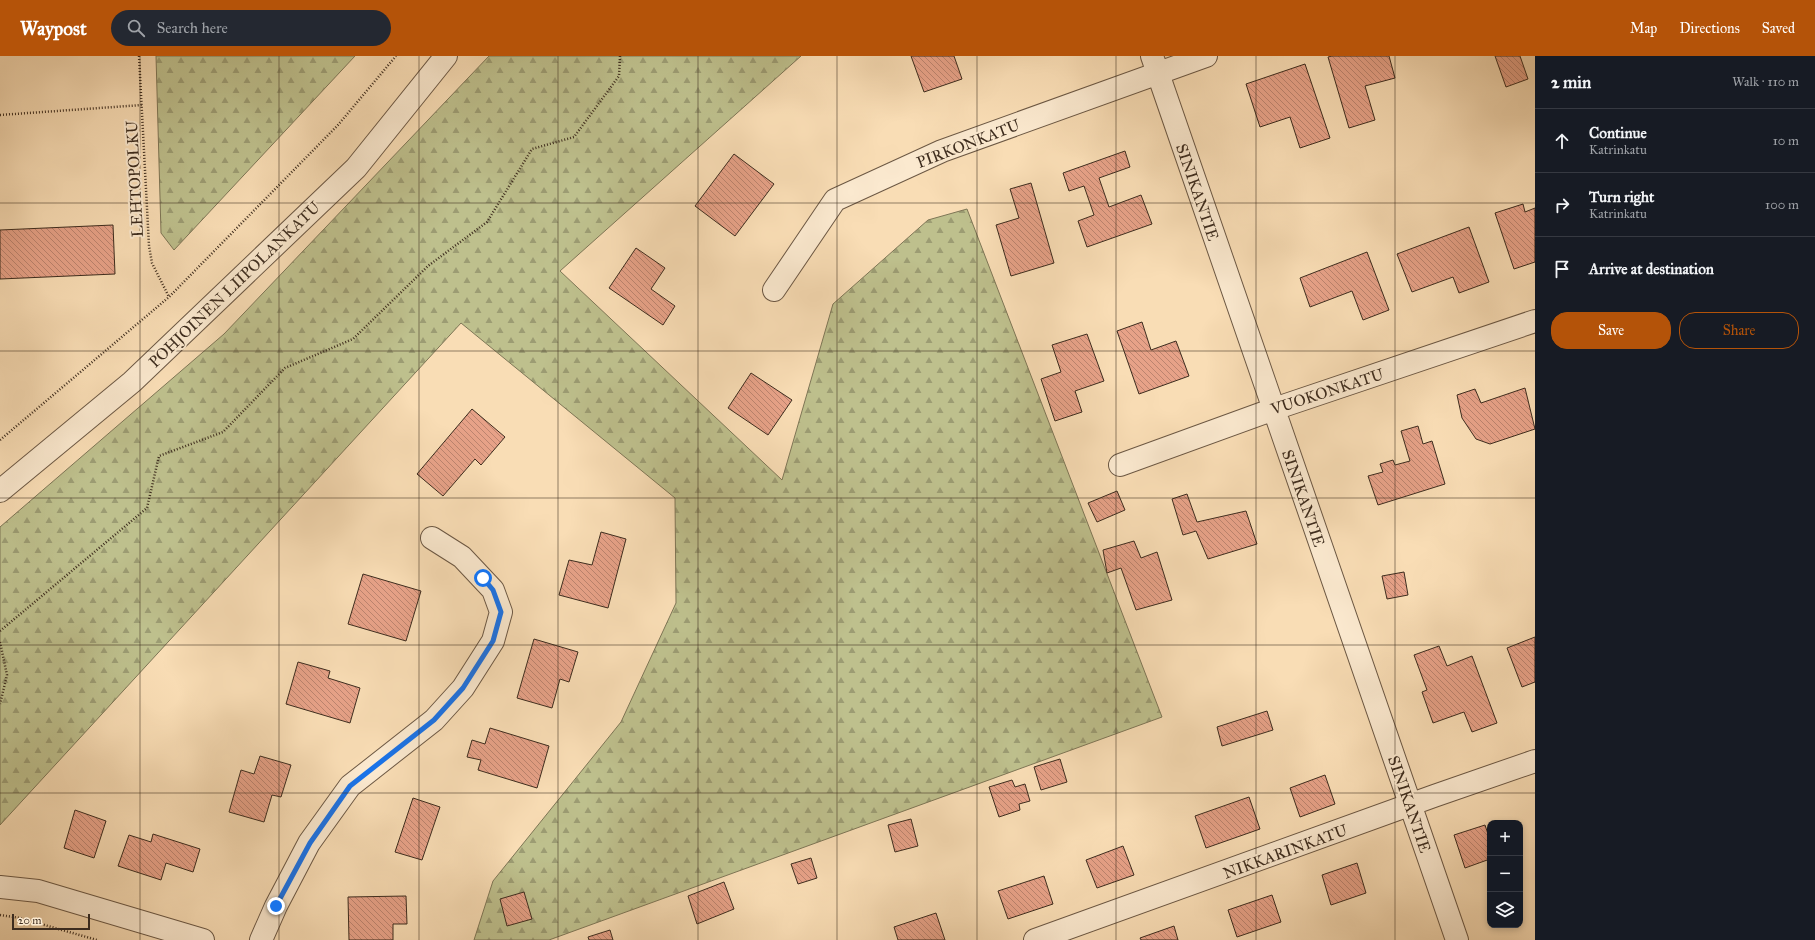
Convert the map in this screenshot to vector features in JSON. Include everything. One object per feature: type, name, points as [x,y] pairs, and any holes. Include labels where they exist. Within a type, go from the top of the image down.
[{"type":"street","name":"POHJOINEN LIIPOLANKATU","points":[[0,491],[132,382],[356,168],[446,56]]},
{"type":"street","name":"PIRKONKATU","points":[[774,290],[835,200],[942,151],[1154,64],[1206,56]]},
{"type":"street","name":"SINIKANTIE","points":[[1154,64],[1457,940]]},
{"type":"street","name":"VUOKONKATU","points":[[1120,465],[1274,409],[1535,321]]},
{"type":"street","points":[[261,940],[276,906],[310,843],[350,786],[434,720],[463,688],[493,641],[501,612],[493,590],[462,557],[432,538]]},
{"type":"street","name":"NIKKARINKATU","points":[[1035,940],[1535,761]]},
{"type":"street","points":[[0,887],[38,891],[203,940]]},
{"type":"path","name":"LEHTOPOLKU","points":[[139,56],[149,246],[152,264],[169,297]]},
{"type":"path","points":[[0,440],[169,297],[338,125],[396,56]]},
{"type":"path","points":[[0,631],[147,508],[159,456],[223,432],[284,368],[353,339],[428,266],[487,222],[532,149],[574,137],[619,76],[620,56]]},
{"type":"path","points":[[0,114],[142,105]]},
{"type":"path","points":[[0,642],[7,675],[0,704]]},
{"type":"path","points":[[0,915],[20,918],[97,940]]},
{"type":"green space","points":[[156,56],[355,56],[174,250],[161,233]]},
{"type":"green space","points":[[489,56],[801,56],[560,271],[782,480],[833,304],[928,220],[967,209],[1162,717],[549,940],[474,940],[493,881],[621,722],[676,603],[675,498],[461,323],[0,825],[0,527],[224,334]]},
{"type":"building","points":[[911,56],[954,56],[962,79],[924,92]]},
{"type":"building","points":[[1389,56],[1395,78],[1365,86],[1375,120],[1349,128],[1328,57]]},
{"type":"building","points":[[1495,56],[1520,56],[1528,79],[1506,87]]},
{"type":"building","points":[[1305,64],[1330,138],[1300,148],[1290,117],[1260,127],[1246,84]]},
{"type":"building","points":[[1125,151],[1130,167],[1099,178],[1109,207],[1141,195],[1152,224],[1087,247],[1078,221],[1094,215],[1084,186],[1069,191],[1063,173]]},
{"type":"building","points":[[734,154],[774,184],[735,236],[695,206]]},
{"type":"building","points":[[1031,183],[1054,263],[1011,276],[996,225],[1019,218],[1010,189]]},
{"type":"building","points":[[1523,204],[1525,212],[1535,208],[1535,262],[1514,269],[1495,213]]},
{"type":"building","points":[[113,225],[115,274],[0,279],[0,230]]},
{"type":"building","points":[[1469,227],[1489,282],[1459,293],[1453,277],[1412,292],[1397,254]]},
{"type":"building","points":[[636,248],[665,268],[651,289],[675,306],[663,325],[609,288]]},
{"type":"building","points":[[1367,252],[1389,310],[1363,320],[1352,291],[1310,307],[1300,278]]},
{"type":"building","points":[[1142,322],[1151,350],[1176,341],[1189,376],[1139,394],[1117,331]]},
{"type":"building","points":[[1087,334],[1104,381],[1075,391],[1082,412],[1055,421],[1041,379],[1061,372],[1052,345]]},
{"type":"building","points":[[751,373],[792,400],[768,435],[728,408]]},
{"type":"building","points":[[1525,388],[1535,429],[1490,444],[1476,439],[1462,418],[1457,395],[1475,389],[1481,403]]},
{"type":"building","points":[[472,409],[505,437],[481,465],[475,459],[443,496],[417,474]]},
{"type":"building","points":[[1418,426],[1423,444],[1432,441],[1445,484],[1378,505],[1368,476],[1383,472],[1380,464],[1393,460],[1395,465],[1410,461],[1401,431]]},
{"type":"building","points":[[1117,491],[1125,510],[1097,522],[1088,503]]},
{"type":"building","points":[[1187,494],[1197,522],[1246,511],[1257,544],[1208,559],[1196,531],[1183,535],[1172,499]]},
{"type":"building","points":[[601,532],[626,539],[608,608],[559,595],[569,560],[592,565]]},
{"type":"building","points":[[1134,541],[1141,558],[1157,552],[1172,600],[1136,610],[1121,568],[1107,573],[1103,550]]},
{"type":"building","points":[[1404,572],[1408,595],[1387,599],[1382,576]]},
{"type":"building","points":[[363,574],[421,591],[406,641],[348,624]]},
{"type":"building","points":[[1535,637],[1535,682],[1522,687],[1507,648]]},
{"type":"building","points":[[534,639],[578,652],[569,682],[560,679],[552,708],[517,698]]},
{"type":"building","points":[[1439,646],[1447,666],[1472,656],[1497,723],[1472,732],[1464,712],[1433,723],[1422,692],[1427,690],[1414,655]]},
{"type":"building","points":[[298,662],[330,671],[328,678],[360,688],[350,723],[286,704]]},
{"type":"building","points":[[1267,711],[1273,730],[1222,746],[1217,727]]},
{"type":"building","points":[[490,728],[549,746],[537,788],[478,770],[481,760],[467,757],[472,740],[485,744]]},
{"type":"building","points":[[260,756],[291,765],[281,797],[272,795],[264,822],[229,812],[241,770],[254,774]]},
{"type":"building","points":[[1060,759],[1067,782],[1041,790],[1034,767]]},
{"type":"building","points":[[1325,775],[1335,804],[1300,817],[1290,788]]},
{"type":"building","points":[[1012,780],[1015,787],[1025,784],[1030,801],[1019,804],[1020,810],[999,817],[989,787]]},
{"type":"building","points":[[1249,797],[1260,829],[1206,848],[1195,816]]},
{"type":"building","points":[[413,798],[440,807],[422,860],[395,852]]},
{"type":"building","points":[[75,810],[106,821],[94,858],[64,848]]},
{"type":"building","points":[[911,819],[918,846],[895,852],[888,825]]},
{"type":"building","points":[[1485,825],[1487,831],[1487,860],[1465,868],[1454,835]]},
{"type":"building","points":[[153,834],[200,849],[193,872],[166,863],[161,880],[118,866],[129,835],[151,842]]},
{"type":"building","points":[[1123,846],[1134,875],[1097,888],[1086,860]]},
{"type":"building","points":[[811,858],[817,878],[798,884],[791,864]]},
{"type":"building","points":[[1357,863],[1366,893],[1331,905],[1322,875]]},
{"type":"building","points":[[1044,876],[1053,904],[1008,919],[998,891]]},
{"type":"building","points":[[724,882],[734,909],[697,924],[688,896]]},
{"type":"building","points":[[524,892],[532,919],[507,926],[500,899]]},
{"type":"building","points":[[1272,895],[1281,922],[1237,937],[1228,910]]},
{"type":"building","points":[[406,896],[407,924],[393,924],[393,940],[349,940],[348,897]]},
{"type":"building","points":[[936,913],[945,940],[898,940],[894,927]]},
{"type":"building","points":[[1174,926],[1178,940],[1141,940],[1140,938]]},
{"type":"building","points":[[610,930],[613,940],[589,940],[588,937]]},
{"type":"route","points":[[276,906],[310,843],[350,786],[434,720],[463,688],[493,641],[501,612],[493,590],[483,578]]}]
